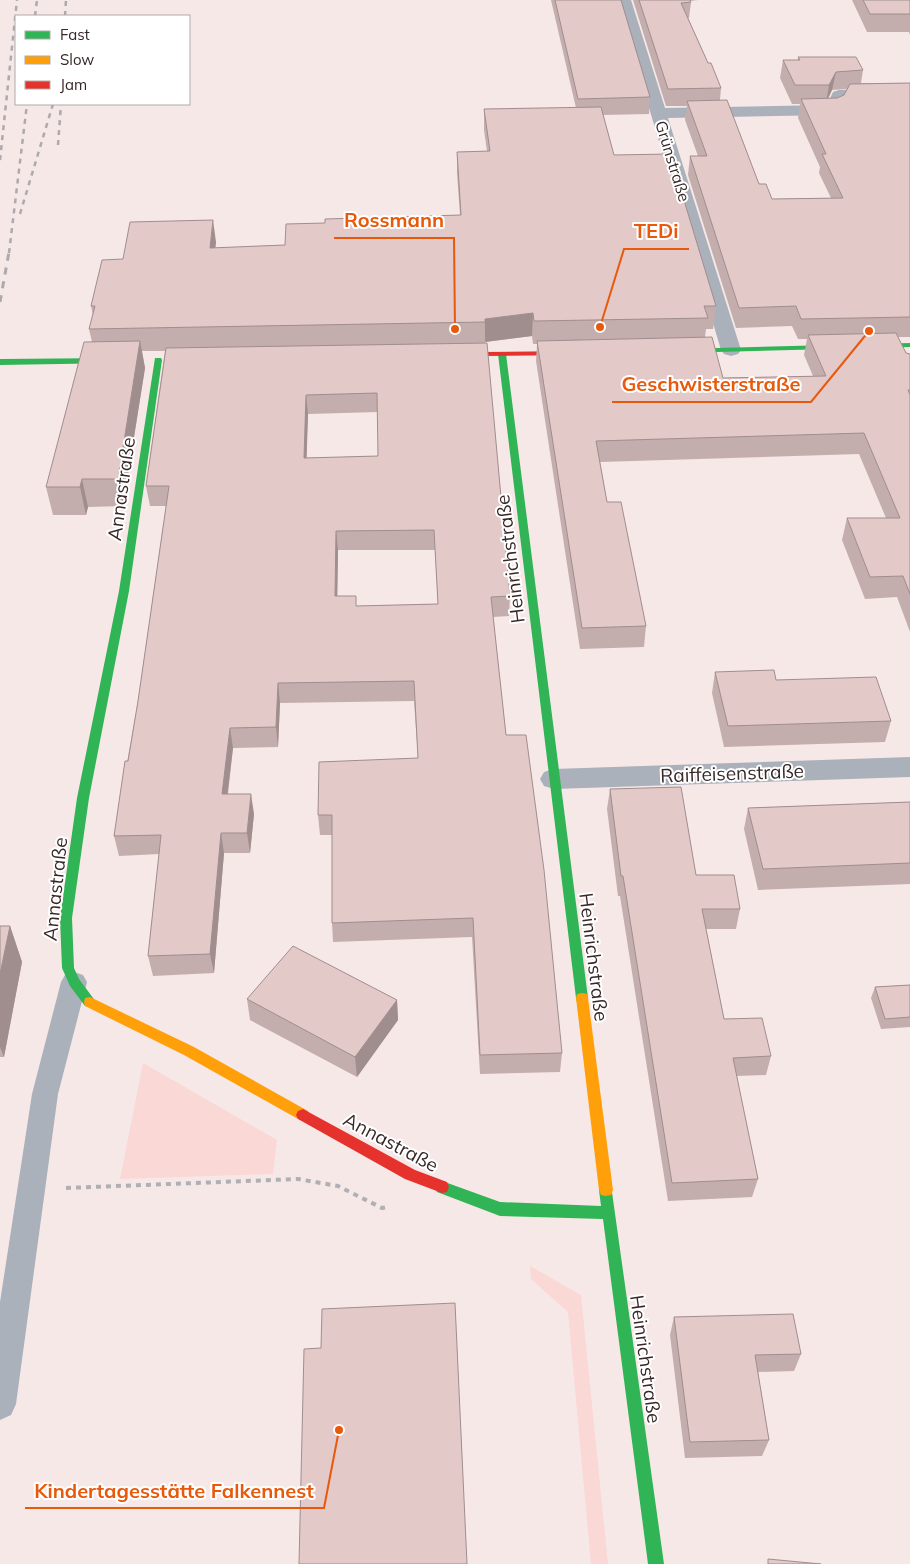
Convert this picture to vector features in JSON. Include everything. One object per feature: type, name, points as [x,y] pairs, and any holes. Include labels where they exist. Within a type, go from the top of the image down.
[{"type":"street","name":"Grünstraße","points":[[624,0],[731,350]]},
{"type":"street","points":[[658,113],[833,110],[839,95],[910,94]]},
{"type":"street","points":[[671,351],[905,350]]},
{"type":"street","points":[[472,354],[581,353]]},
{"type":"street","name":"Heinrichstraße","points":[[502,354],[609,1214],[656,1564]]},
{"type":"street","name":"Annastraße","points":[[158,360],[124,591],[83,798],[68,899],[66,952],[68,968],[74,982],[89,1001],[189,1051],[410,1175],[500,1209],[609,1214]]},
{"type":"street","points":[[0,362],[129,361]]},
{"type":"street","name":"Raiffeisenstraße","points":[[554,779],[910,768]]},
{"type":"lane","points":[[0,1404],[45,1094],[74,982]]},
{"type":"path","points":[[31,1189],[298,1179],[338,1186],[382,1208],[391,1207]]},
{"type":"shaded area","points":[[143,1063],[277,1140],[273,1174],[120,1179]]},
{"type":"shaded area","points":[[530,1266],[581,1295],[608,1564],[591,1564],[568,1312],[531,1279]]},
{"type":"building","points":[[555,0],[621,0],[650,97],[578,99]]},
{"type":"building","points":[[639,0],[690,0],[691,2],[681,3],[708,63],[711,63],[721,88],[668,89]]},
{"type":"building","points":[[863,0],[910,0],[910,14],[870,14]]},
{"type":"building","points":[[798,57],[856,57],[863,70],[836,72],[829,85],[795,85],[783,60],[800,60]]},
{"type":"building","points":[[910,83],[910,317],[801,319],[796,306],[739,308],[690,156],[707,156],[687,101],[727,100],[759,184],[766,184],[772,199],[843,198],[822,154],[826,154],[801,99],[837,98],[844,95],[850,84]]},
{"type":"building","points":[[601,107],[614,155],[670,154],[716,306],[704,306],[708,318],[534,321],[533,313],[485,319],[485,322],[89,329],[95,306],[91,306],[102,260],[123,259],[130,222],[213,220],[210,248],[285,245],[286,224],[325,223],[325,219],[461,215],[457,152],[490,151],[484,109]]},
{"type":"building","points":[[896,333],[906,353],[910,354],[910,390],[908,390],[910,395],[910,594],[903,576],[870,577],[847,518],[900,518],[864,433],[596,441],[607,502],[621,502],[646,626],[582,628],[537,341],[712,337],[723,378],[826,376],[808,335]]},
{"type":"building","points":[[140,341],[118,479],[82,479],[80,487],[46,487],[84,342]]},
{"type":"building","points":[[487,343],[510,596],[491,597],[506,735],[526,735],[544,870],[562,1053],[480,1055],[473,918],[332,923],[332,815],[318,815],[319,762],[418,758],[414,681],[278,683],[276,727],[230,728],[222,794],[251,794],[247,833],[221,833],[210,954],[148,956],[161,835],[114,836],[125,761],[128,761],[138,701],[169,486],[146,486],[166,348]],"holes":[[[377,393],[378,456],[304,458],[306,395]],[[434,530],[438,604],[356,606],[356,596],[335,596],[336,531]]]},
{"type":"building","points":[[774,670],[776,680],[876,677],[891,721],[728,726],[715,672]]},
{"type":"building","points":[[681,787],[696,875],[734,875],[740,909],[702,909],[724,1019],[762,1018],[771,1056],[733,1058],[758,1179],[672,1183],[623,876],[621,876],[610,789]]},
{"type":"building","points":[[910,802],[910,863],[763,869],[748,808]]},
{"type":"building","points":[[0,926],[10,926],[0,974]]},
{"type":"building","points":[[293,946],[397,1000],[355,1057],[247,999]]},
{"type":"building","points":[[910,985],[910,1017],[885,1019],[875,987]]},
{"type":"building","points":[[455,1303],[467,1564],[299,1564],[304,1349],[321,1348],[322,1309]]},
{"type":"building","points":[[793,1314],[801,1354],[755,1355],[769,1440],[690,1442],[674,1317]]},
{"type":"building","points":[[768,1559],[821,1564],[768,1564]]},
{"type":"railway","points":[[15,15],[17,0]]},
{"type":"railway","points":[[35,15],[37,0]]},
{"type":"railway","points":[[65,15],[66,0]]},
{"type":"railway","points":[[0,160],[15,19]]},
{"type":"railway","points":[[9,253],[27,105]]},
{"type":"railway","points":[[20,214],[53,105]]},
{"type":"railway","points":[[58,145],[61,105]]},
{"type":"railway","points":[[0,302],[9,252]]},
{"type":"traffic: fast","points":[[679,351],[910,345]]},
{"type":"traffic: fast","points":[[502,354],[582,998]]},
{"type":"traffic: fast","points":[[90,1002],[74,982],[68,968],[66,918],[83,798],[124,591],[158,360]]},
{"type":"traffic: fast","points":[[0,362],[116,361]]},
{"type":"traffic: fast","points":[[442,1187],[500,1209],[609,1213]]},
{"type":"traffic: fast","points":[[606,1190],[656,1564]]},
{"type":"traffic: slow","points":[[582,998],[606,1190]]},
{"type":"traffic: slow","points":[[90,1002],[189,1051],[303,1115]]},
{"type":"traffic: jam","points":[[484,354],[574,353]]},
{"type":"traffic: jam","points":[[303,1115],[410,1175],[442,1187]]},
{"type":"place","name":"TEDi","points":[[600,327]]},
{"type":"place","name":"Rossmann","points":[[455,329]]},
{"type":"place","name":"Geschwisterstraße","points":[[869,331]]},
{"type":"place","name":"Kindertagesstätte Falkennest","points":[[339,1430]]}]
